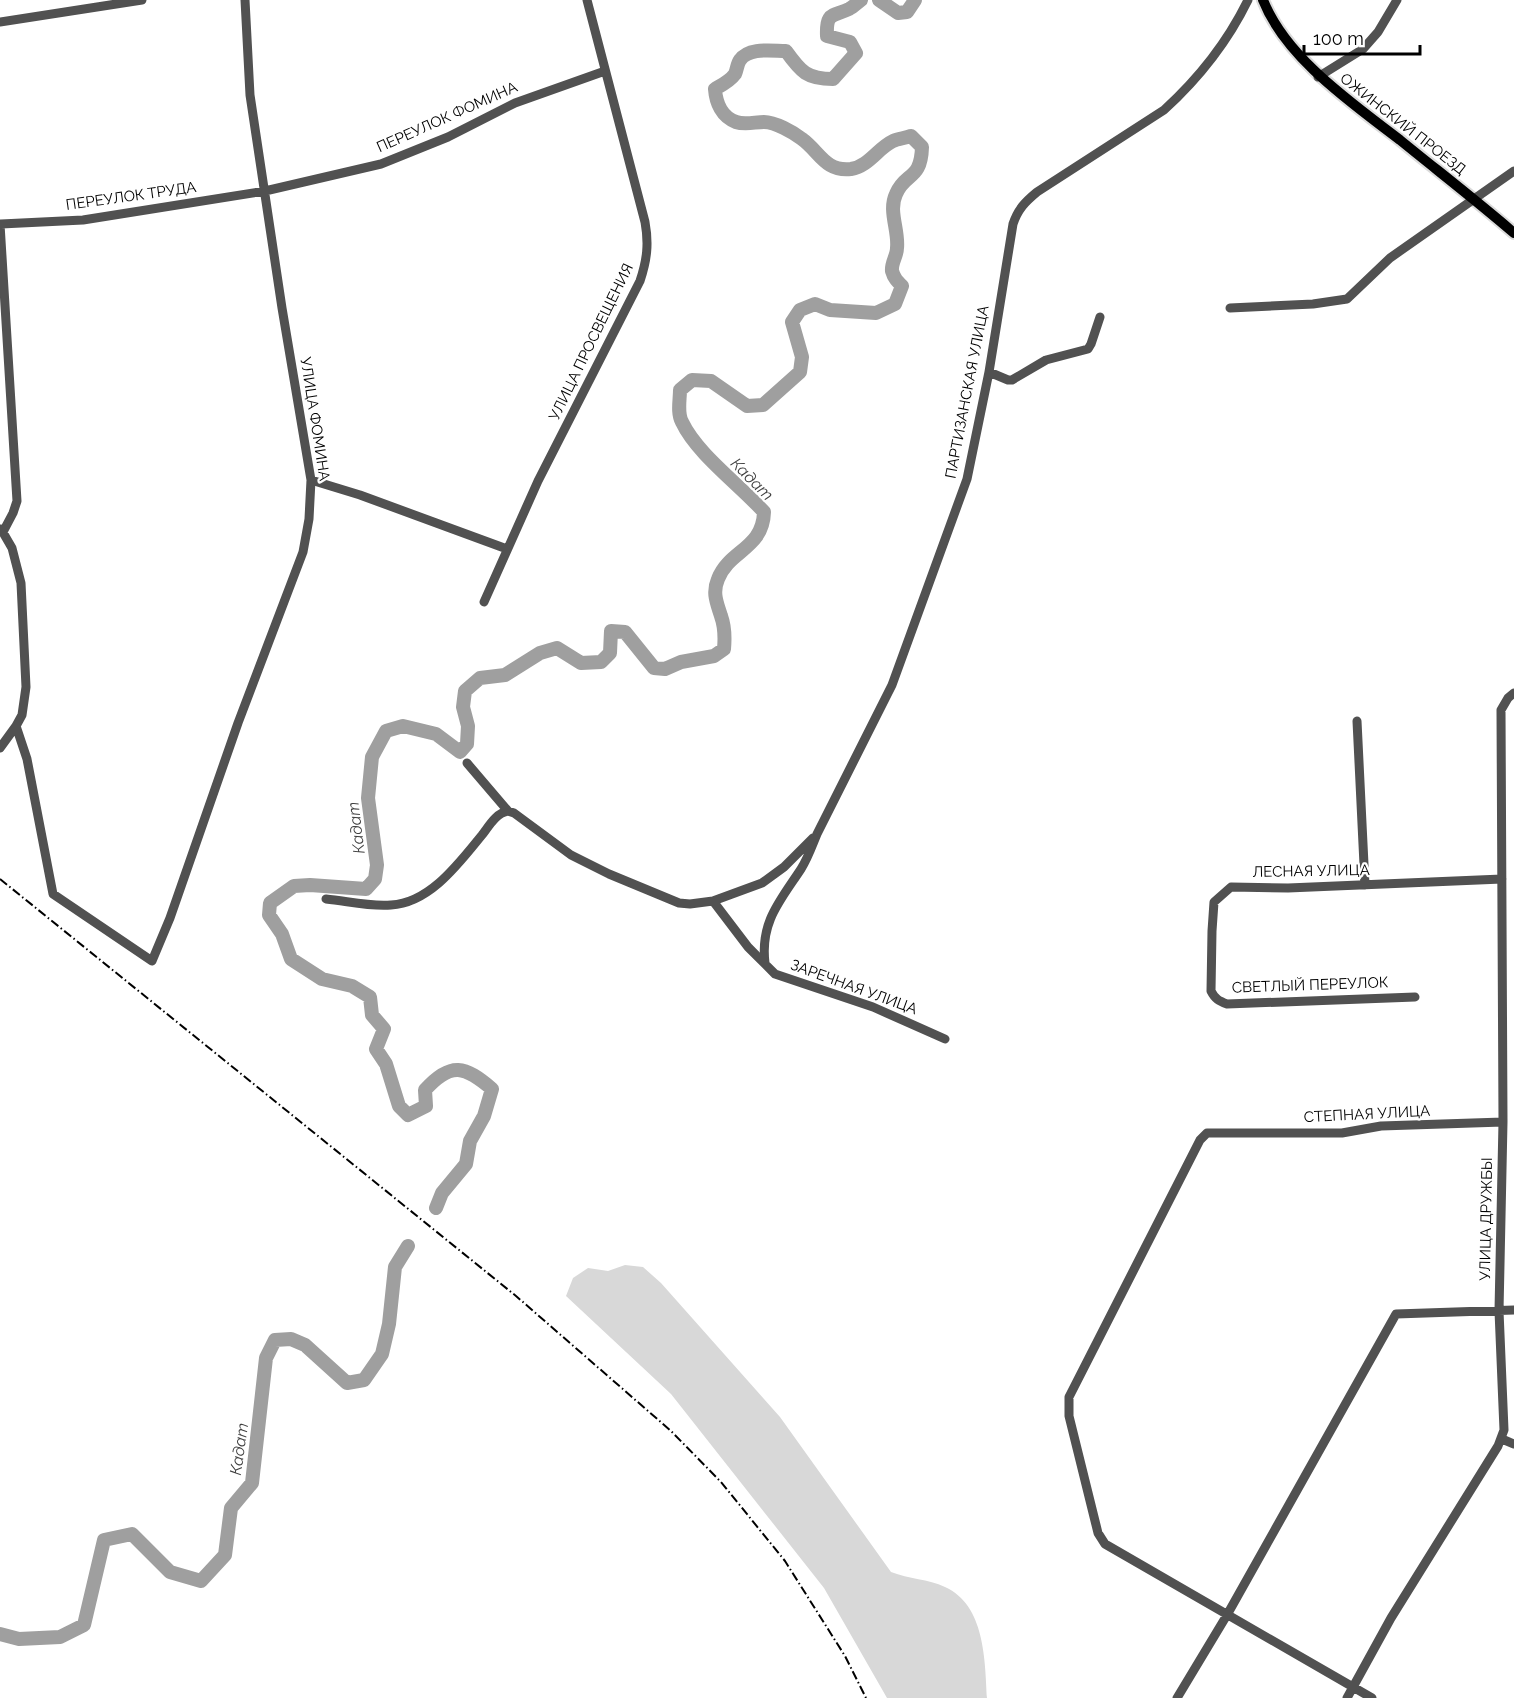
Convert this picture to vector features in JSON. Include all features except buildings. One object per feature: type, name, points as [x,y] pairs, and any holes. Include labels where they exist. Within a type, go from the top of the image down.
[{"type":"main road","name":"ОЖИНСКИЙ ПРОЕЗД","points":[[1263,0],[1275,25],[1318,76],[1514,233]]},
{"type":"street","points":[[0,22],[142,0]]},
{"type":"street","name":"УЛИЦА ФОМИНА","points":[[16,726],[27,759],[53,894],[152,961],[174,907],[238,723],[303,552],[309,519],[311,480],[250,95],[245,0]]},
{"type":"street","name":"УЛИЦА ПРОСВЕЩЕНИЯ","points":[[484,602],[538,481],[640,281],[647,261],[649,243],[645,222],[587,0]]},
{"type":"street","name":"ПАРТИЗАНСКАЯ УЛИЦА","points":[[765,963],[763,946],[771,916],[802,867],[892,685],[967,479],[990,372],[1013,224],[1021,206],[1070,169],[1164,110],[1210,60],[1231,31],[1248,0]]},
{"type":"street","points":[[1318,76],[1363,49],[1378,32],[1397,0]]},
{"type":"street","name":"ПЕРЕУЛОК ФОМИНА","points":[[265,191],[381,164],[448,137],[515,103],[604,71]]},
{"type":"street","points":[[1230,308],[1313,304],[1347,298],[1390,258],[1514,171]]},
{"type":"street","name":"ПЕРЕУЛОК ТРУДА","points":[[1,224],[83,220],[265,191]]},
{"type":"street","points":[[0,748],[16,726],[25,702],[26,662],[21,583],[12,548],[2,530],[13,513],[16,501],[1,224]]},
{"type":"street","points":[[990,372],[1012,380],[1046,360],[1082,352],[1091,344],[1100,317]]},
{"type":"street","points":[[311,480],[360,495],[507,549]]},
{"type":"street","name":"УЛИЦА ДРУЖБЫ","points":[[1347,1698],[1391,1618],[1502,1439],[1504,1430],[1499,1311],[1503,1122],[1501,710],[1514,693]]},
{"type":"street","points":[[1357,721],[1365,885]]},
{"type":"street","points":[[467,763],[508,811],[571,855],[653,894],[680,903],[713,901],[762,883],[784,867],[817,834]]},
{"type":"street","points":[[326,899],[393,905],[418,896],[436,884],[459,863],[497,816],[508,811]]},
{"type":"street","name":"ЛЕСНАЯ УЛИЦА","points":[[1211,991],[1214,902],[1231,887],[1288,888],[1502,879]]},
{"type":"street","name":"ЗАРЕЧНАЯ УЛИЦА","points":[[713,901],[748,947],[769,969],[784,978],[873,1007],[945,1039]]},
{"type":"street","name":"СВЕТЛЫЙ ПЕРЕУЛОК","points":[[1211,991],[1214,998],[1227,1004],[1415,997]]},
{"type":"street","name":"СТЕПНАЯ УЛИЦА","points":[[1227,1615],[1112,1549],[1100,1539],[1068,1406],[1072,1387],[1200,1140],[1207,1133],[1342,1133],[1381,1126],[1503,1122]]},
{"type":"street","points":[[1177,1698],[1227,1615],[1396,1314],[1514,1310]]},
{"type":"street","points":[[1502,1439],[1514,1444]]},
{"type":"street","points":[[1227,1615],[1372,1698]]},
{"type":"shaded area","points":[[625,1265],[643,1267],[661,1283],[780,1417],[891,1572],[932,1582],[958,1595],[968,1607],[980,1635],[987,1698],[887,1698],[824,1588],[671,1394],[566,1296],[573,1278],[588,1268],[608,1271]]},
{"type":"waterway","name":"Кадат","points":[[436,1208],[442,1193],[466,1164],[470,1141],[484,1116],[492,1089],[474,1075],[458,1070],[451,1071],[443,1074],[425,1090],[426,1106],[408,1115],[399,1106],[386,1064],[376,1049],[384,1029],[372,1015],[370,997],[352,986],[322,979],[291,959],[282,934],[269,915],[270,903],[294,886],[366,889],[375,879],[377,865],[368,798],[372,757],[386,731],[403,726],[436,734],[460,752],[467,744],[468,726],[463,707],[465,691],[480,678],[505,675],[540,653],[557,648],[581,663],[601,662],[610,653],[611,631],[625,632],[654,668],[665,669],[681,662],[714,656],[724,649],[724,628],[716,598],[716,584],[723,569],[758,534],[764,512],[708,457],[689,434],[680,415],[680,390],[692,380],[711,381],[747,406],[763,405],[800,372],[802,357],[792,322],[800,310],[815,304],[830,310],[876,313],[895,304],[902,286],[892,271],[897,251],[893,214],[894,200],[900,187],[919,166],[922,147],[911,136],[895,140],[863,164],[851,169],[842,169],[823,160],[802,139],[784,128],[768,122],[743,123],[731,120],[721,109],[715,89],[733,76],[744,56],[755,51],[786,51],[805,73],[817,78],[833,79],[856,53],[850,42],[827,36],[829,19],[861,0]]},
{"type":"waterway","name":"Кадат","points":[[879,0],[898,13],[907,12],[915,0]]},
{"type":"waterway","name":"Кадат","points":[[0,1634],[19,1639],[60,1637],[84,1625],[104,1540],[132,1534],[170,1572],[201,1581],[225,1555],[231,1508],[252,1483],[266,1358],[275,1340],[291,1339],[305,1345],[347,1383],[364,1380],[382,1354],[389,1324],[395,1267],[408,1246]]},
{"type":"railway","points":[[0,879],[516,1296],[671,1431],[721,1482],[785,1561],[845,1656],[866,1698]]}]
